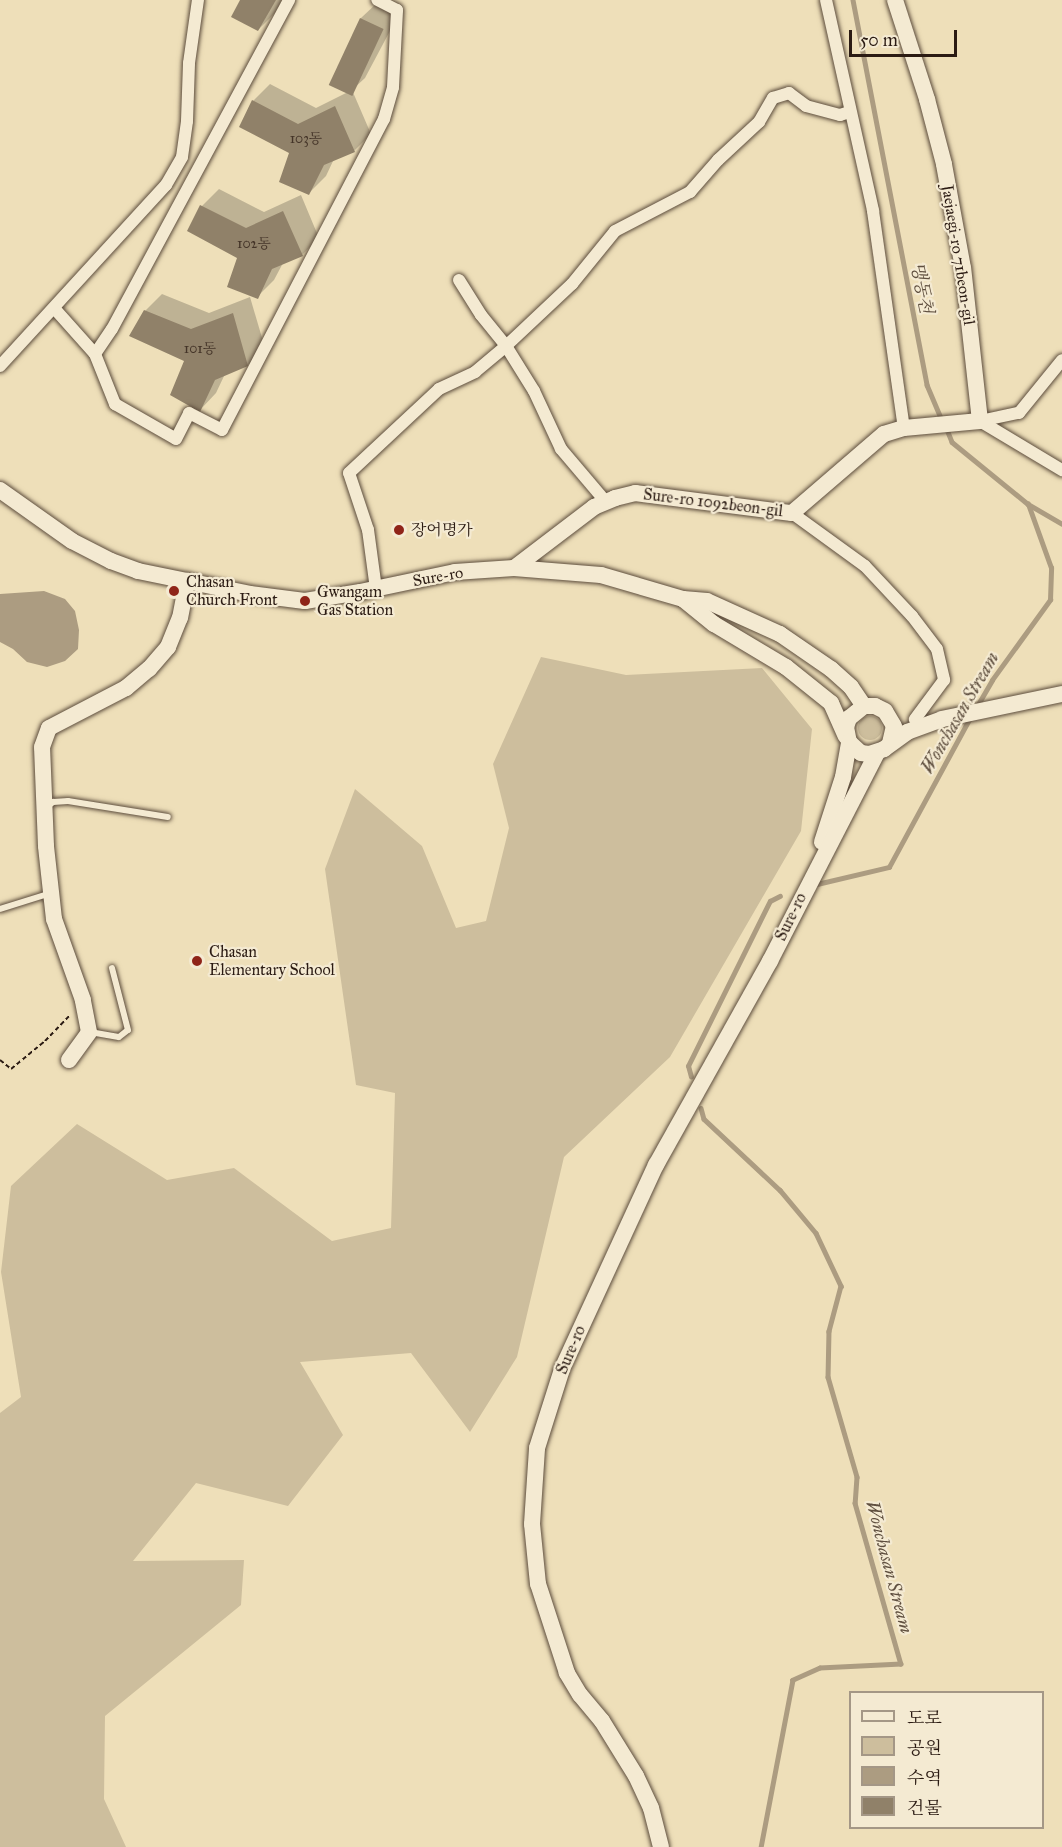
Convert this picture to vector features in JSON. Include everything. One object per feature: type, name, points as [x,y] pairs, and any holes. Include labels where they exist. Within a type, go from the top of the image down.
[{"type":"main road","name":"Jaejaegi-ro 71beon-gil","points":[[895,0],[927,99],[944,164],[963,268],[980,421]]},
{"type":"main road","name":"Sure-ro 1092beon-gil","points":[[514,568],[553,536],[606,501],[634,493],[792,513],[884,434],[904,428],[980,421]]},
{"type":"main road","name":"Sure-ro","points":[[0,490],[72,541],[111,561],[138,571],[305,601],[455,572],[514,568],[601,575],[683,599],[707,601],[780,634],[831,669],[851,687],[864,706]]},
{"type":"main road","points":[[69,1060],[89,1032],[83,1000],[54,919],[42,747],[49,728],[126,688],[149,669],[168,647],[180,618],[187,581]]},
{"type":"main road","name":"Sure-ro","points":[[683,599],[714,624],[786,667],[831,704],[847,739],[843,777],[812,875]]},
{"type":"main road","points":[[942,719],[915,719],[875,706],[864,706],[849,718],[847,739],[861,753],[883,748],[907,732],[942,719],[1062,694]]},
{"type":"main road","points":[[883,748],[894,726],[885,711]]},
{"type":"main road","name":"Sure-ro","points":[[661,1847],[651,1808],[636,1776],[602,1721],[580,1695],[567,1673],[538,1584],[531,1524],[537,1448],[562,1369],[651,1174],[770,961],[812,875],[883,748]]},
{"type":"street","points":[[0,366],[166,185],[182,157],[187,121],[189,63],[198,0]]},
{"type":"street","points":[[95,354],[112,329],[289,0]]},
{"type":"street","points":[[54,308],[95,354],[115,404],[176,438],[189,414],[222,430],[384,119],[393,87],[400,5],[377,0]]},
{"type":"street","points":[[826,0],[849,112],[873,211],[904,428]]},
{"type":"street","points":[[376,589],[368,530],[349,473],[439,389],[475,372],[506,346],[572,284],[615,231],[690,192],[718,160],[759,122],[773,98],[789,93],[806,106],[840,115],[849,112]]},
{"type":"street","points":[[459,280],[481,315],[506,346],[534,392],[561,449],[606,501]]},
{"type":"street","points":[[980,421],[1019,413],[1062,360]]},
{"type":"street","points":[[980,421],[1062,470]]},
{"type":"street","points":[[792,513],[865,566],[912,616],[937,649],[944,680],[915,719]]},
{"type":"lane","points":[[45,810],[53,802],[68,801],[168,817]]},
{"type":"lane","points":[[0,909],[51,893]]},
{"type":"lane","points":[[89,1032],[119,1037],[128,1030],[112,968]]},
{"type":"path","points":[[0,1060],[11,1069],[45,1041],[83,1000]]},
{"type":"green space","points":[[541,657],[626,675],[762,668],[812,729],[801,831],[670,1057],[564,1157],[517,1357],[470,1432],[411,1353],[300,1362],[343,1435],[288,1506],[196,1483],[133,1561],[244,1560],[241,1605],[105,1716],[104,1799],[126,1847],[0,1847],[0,1413],[21,1397],[1,1272],[11,1186],[77,1124],[167,1180],[234,1168],[332,1241],[391,1228],[395,1093],[356,1085],[325,869],[355,789],[422,846],[456,928],[486,921],[509,828],[493,764]]},
{"type":"green space","points":[[870,716],[879,719],[882,728],[879,737],[870,740],[861,737],[858,728],[861,719]]},
{"type":"water","points":[[44,591],[65,599],[75,611],[79,630],[78,649],[65,661],[47,667],[27,662],[13,649],[0,642],[0,594]]},
{"type":"building","points":[[240,0],[276,0],[258,31],[231,17]]},
{"type":"building","points":[[360,18],[384,29],[352,96],[329,85]]},
{"type":"building","points":[[252,100],[298,124],[335,106],[355,152],[324,165],[309,195],[279,182],[289,153],[239,127]]},
{"type":"building","points":[[200,205],[246,228],[283,211],[303,256],[272,269],[258,299],[227,287],[237,258],[187,231]]},
{"type":"building","points":[[144,310],[191,329],[233,313],[248,366],[215,380],[200,412],[170,395],[184,361],[129,336]]},
{"type":"waterway","name":"맹동천","points":[[853,0],[927,385],[942,420]]},
{"type":"waterway","name":"맹동천","points":[[946,427],[952,442],[1028,504],[1062,524]]},
{"type":"waterway","name":"Wonchasan Stream","points":[[976,708],[992,680],[1050,600],[1051,568],[1028,504]]},
{"type":"waterway","name":"Wonchasan Stream","points":[[817,884],[889,867],[970,718]]},
{"type":"waterway","name":"Wonchasan Stream","points":[[691,1077],[688,1066],[770,901],[780,896]]},
{"type":"waterway","name":"Wonchasan Stream","points":[[701,1108],[704,1119],[780,1190],[816,1233],[841,1286],[829,1331],[828,1377],[857,1477],[855,1503],[901,1664],[820,1668],[793,1680],[761,1847]]},
{"type":"place","name":"장어명가","points":[[399,530]]},
{"type":"place","name":"Chasan Church Front","points":[[174,591]]},
{"type":"place","name":"Gwangam Gas Station","points":[[305,601]]},
{"type":"place","name":"Chasan Elementary School","points":[[197,961]]}]
